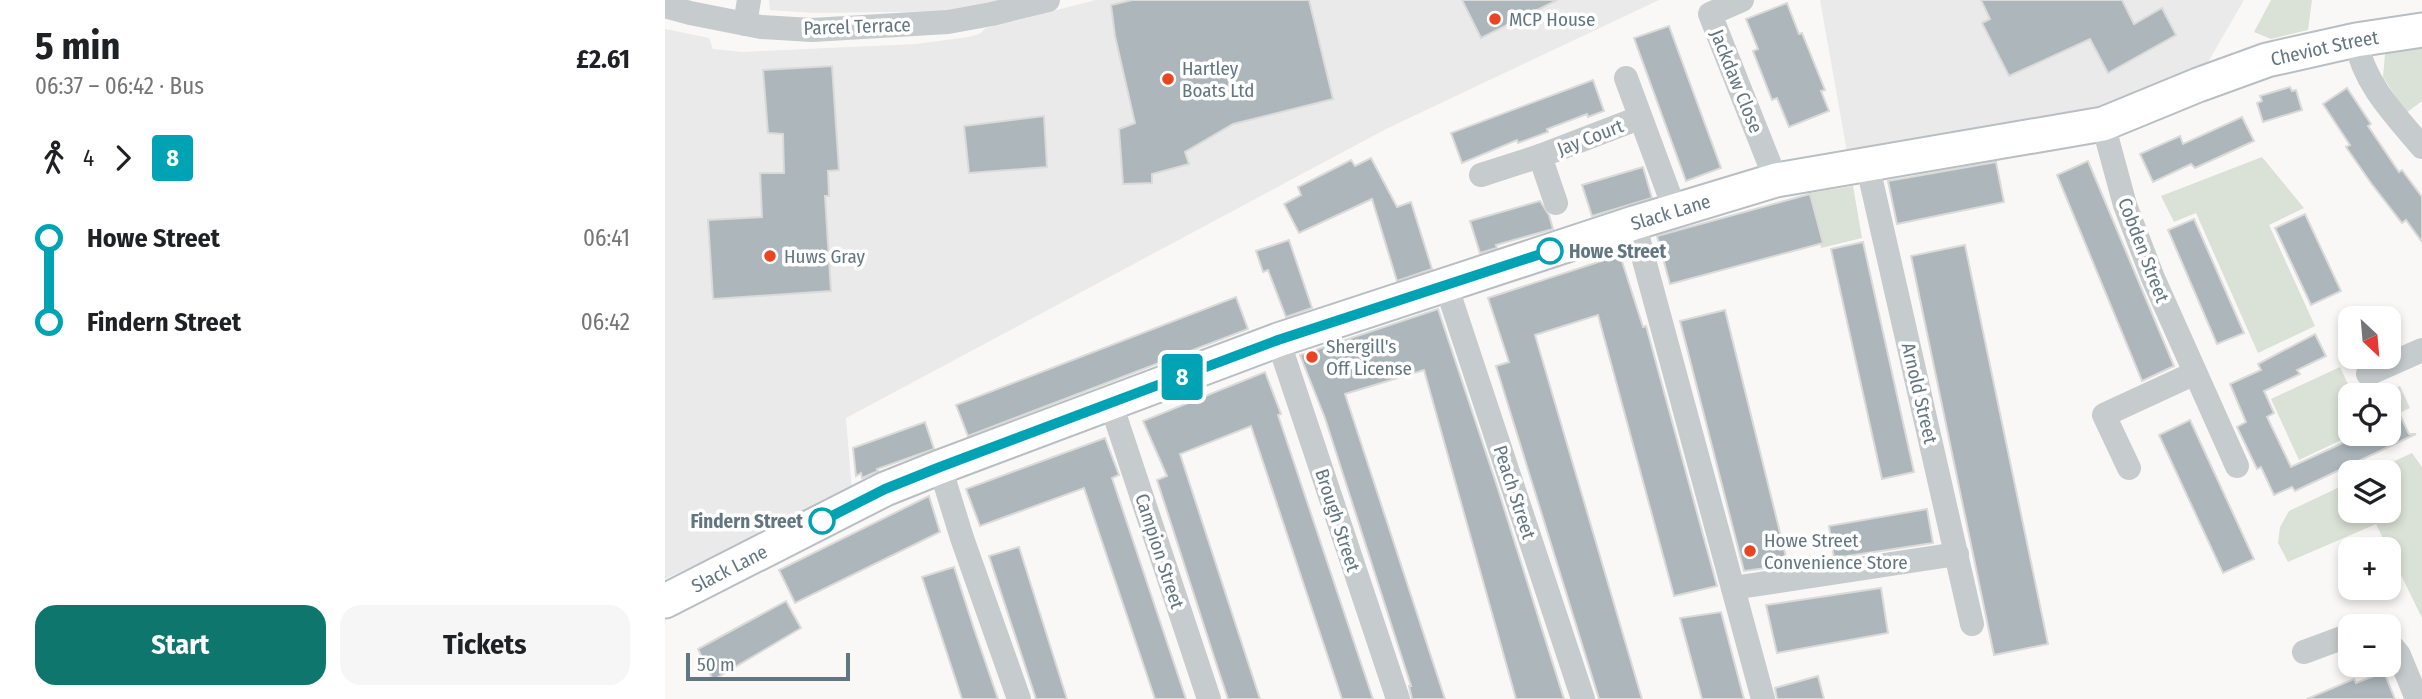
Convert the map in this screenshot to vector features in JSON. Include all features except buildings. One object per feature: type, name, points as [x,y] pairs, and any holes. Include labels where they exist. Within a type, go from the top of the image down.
[{"type":"street","name":"Parcel Terrace","points":[[665,6],[747,12],[769,28],[813,30],[948,22],[1048,0]]},
{"type":"street","name":"Jackdaw Close","points":[[1742,0],[1710,14],[1776,180]]},
{"type":"street","name":"Cheviot Street","points":[[2228,73],[2302,51],[2422,30]]},
{"type":"street","points":[[2356,40],[2367,75],[2422,148]]},
{"type":"street","name":"Slack Lane","points":[[665,601],[885,489],[1278,340],[1634,223],[1776,180],[2078,130],[2103,124],[2228,73]]},
{"type":"street","name":"Jay Court","points":[[1626,78],[1675,210]]},
{"type":"street","name":"Jay Court","points":[[1481,175],[1540,156],[1639,118]]},
{"type":"street","name":"Cobden Street","points":[[2103,124],[2125,205],[2153,278],[2237,466]]},
{"type":"street","name":"Jay Court","points":[[1540,156],[1556,203]]},
{"type":"street","name":"Arnold Street","points":[[1867,163],[1972,624]]},
{"type":"street","points":[[1634,223],[1763,699]]},
{"type":"street","name":"Peach Street","points":[[1446,285],[1583,699]]},
{"type":"street","name":"Brough Street","points":[[1278,340],[1398,699]]},
{"type":"street","points":[[2368,374],[2422,350]]},
{"type":"street","points":[[2129,468],[2104,415],[2195,373]]},
{"type":"street","name":"Campion Street","points":[[1111,404],[1209,699]]},
{"type":"street","points":[[940,467],[1019,699]]},
{"type":"street","points":[[1733,588],[1957,554]]},
{"type":"street","points":[[2304,652],[2338,639]]},
{"type":"street","points":[[2401,660],[2417,699]]},
{"type":"shaded area","points":[[769,0],[1011,0],[969,11],[813,13],[770,10]]},
{"type":"shaded area","name":"Huws Gray","points":[[1096,0],[1659,0],[1386,129],[846,418],[852,492],[665,579],[665,29],[709,38],[713,49],[743,52],[916,44],[968,37],[979,34],[986,28]]},
{"type":"shaded area","points":[[1820,0],[2244,0],[2208,62],[2090,112],[1847,152]]},
{"type":"shaded area","points":[[2271,0],[2312,0],[2308,30],[2271,39],[2254,32]]},
{"type":"shaded area","points":[[2422,42],[2422,101],[2406,113],[2383,77],[2385,54],[2396,47]]},
{"type":"shaded area","points":[[2262,157],[2304,208],[2269,225],[2315,326],[2258,353],[2196,213],[2174,222],[2161,196]]},
{"type":"shaded area","points":[[1853,186],[1862,238],[1821,248],[1810,193]]},
{"type":"shaded area","points":[[2338,368],[2341,369],[2347,383],[2338,383],[2338,442],[2299,460],[2271,399]]},
{"type":"shaded area","points":[[2401,388],[2410,408],[2401,412]]},
{"type":"shaded area","points":[[2412,453],[2422,467],[2422,618],[2401,575],[2401,537],[2382,537],[2376,524],[2346,537],[2338,537],[2338,540],[2288,562],[2278,543],[2280,527],[2289,511],[2338,488],[2338,523],[2401,523],[2401,460],[2397,460]]},
{"type":"bus line","name":"8","points":[[822,521],[885,489],[940,467],[1278,340],[1550,251]]},
{"type":"place","name":"MCP House","points":[[1495,19]]},
{"type":"place","name":"Hartley Boats Ltd","points":[[1168,79]]},
{"type":"place","name":"Howe Street","points":[[1550,251]]},
{"type":"place","name":"Huws Gray","points":[[770,256]]},
{"type":"place","name":"Shergill's Off License","points":[[1312,357]]},
{"type":"place","name":"Findern Street","points":[[822,521]]},
{"type":"place","name":"Howe Street Convenience Store","points":[[1750,551]]}]
